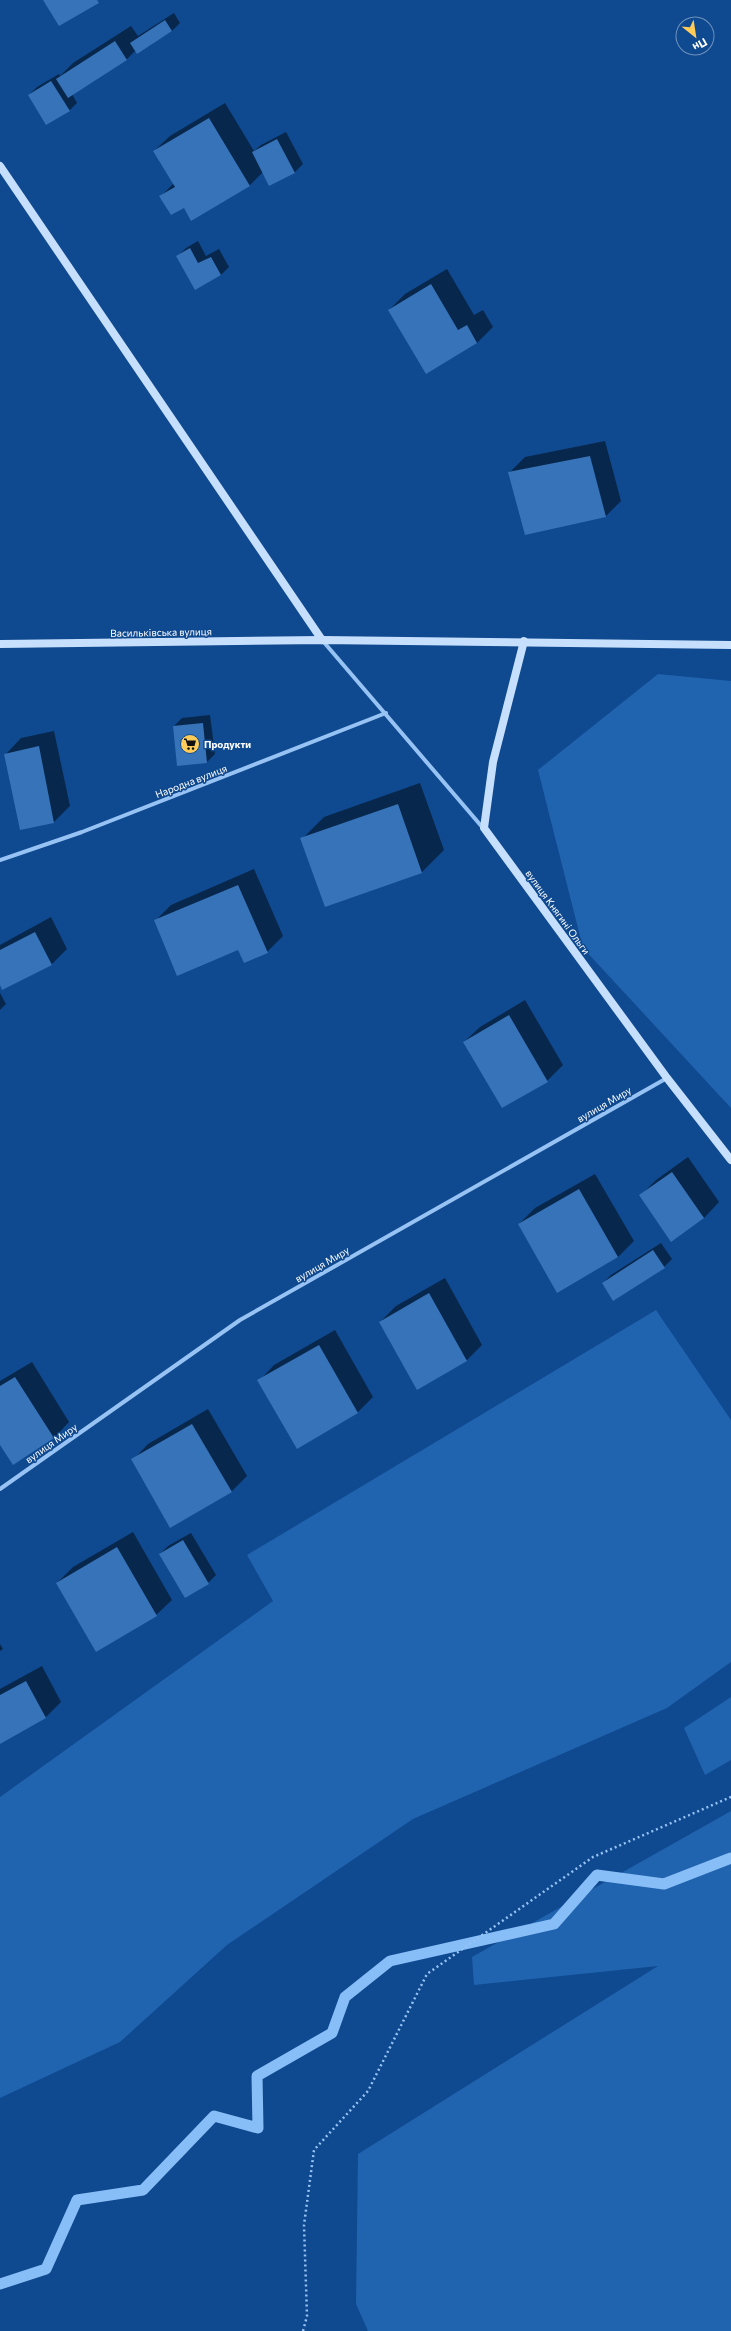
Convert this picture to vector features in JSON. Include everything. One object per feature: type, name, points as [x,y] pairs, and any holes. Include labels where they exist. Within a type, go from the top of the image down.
[{"type":"street","points":[[0,166],[322,640],[484,828]]},
{"type":"street","name":"Васильківська вулиця","points":[[0,644],[322,640],[524,641],[731,645]]},
{"type":"street","points":[[484,828],[493,762],[524,641]]},
{"type":"street","name":"Народна вулиця","points":[[0,860],[82,832],[386,713]]},
{"type":"street","name":"вулиця Княгині Ольги","points":[[484,828],[667,1078],[731,1160]]},
{"type":"street","name":"вулиця Миру","points":[[0,1489],[240,1320],[667,1078]]},
{"type":"path","points":[[303,2331],[307,2316],[304,2225],[314,2150],[368,2091],[427,1974],[593,1857],[731,1797]]},
{"type":"shaded area","points":[[658,674],[731,681],[731,1108],[583,948],[538,770]]},
{"type":"shaded area","points":[[656,1310],[731,1420],[731,1662],[667,1708],[413,1819],[227,1945],[120,2042],[0,2098],[0,1797],[273,1601],[247,1555]]},
{"type":"shaded area","points":[[731,1697],[731,1760],[705,1775],[684,1728]]},
{"type":"shaded area","points":[[731,1811],[731,2331],[368,2331],[356,2304],[358,2154],[658,1966],[474,1985],[472,1957]]},
{"type":"building","points":[[43,0],[97,0],[99,3],[59,26]]},
{"type":"building","points":[[165,20],[172,31],[137,54],[130,43]]},
{"type":"building","points":[[115,41],[127,60],[68,98],[56,79]]},
{"type":"building","points":[[51,81],[70,111],[46,125],[28,95]]},
{"type":"building","points":[[209,118],[250,186],[191,221],[184,208],[171,215],[159,196],[175,187],[153,151]]},
{"type":"building","points":[[277,139],[295,173],[269,186],[252,152]]},
{"type":"building","points":[[190,248],[198,263],[211,257],[221,275],[195,290],[176,256]]},
{"type":"building","points":[[431,284],[458,330],[467,325],[477,343],[426,374],[388,310]]},
{"type":"building","points":[[590,456],[606,517],[525,535],[508,472]]},
{"type":"building","name":"Продукти","points":[[203,723],[207,763],[177,766],[173,726]]},
{"type":"building","points":[[39,746],[54,823],[20,830],[4,754]]},
{"type":"building","points":[[398,804],[422,873],[325,907],[300,838]]},
{"type":"building","points":[[238,885],[268,953],[244,963],[238,950],[177,976],[154,920]]},
{"type":"building","points":[[35,932],[52,965],[2,990],[0,985],[0,950]]},
{"type":"building","points":[[509,1015],[548,1082],[502,1108],[463,1042]]},
{"type":"building","points":[[672,1172],[704,1218],[671,1242],[639,1195]]},
{"type":"building","points":[[579,1189],[618,1257],[557,1293],[518,1224]]},
{"type":"building","points":[[653,1250],[665,1268],[613,1301],[602,1283]]},
{"type":"building","points":[[429,1293],[467,1361],[417,1390],[379,1322]]},
{"type":"building","points":[[319,1345],[358,1413],[297,1449],[257,1380]]},
{"type":"building","points":[[15,1377],[54,1438],[13,1465],[0,1445],[0,1386]]},
{"type":"building","points":[[192,1424],[232,1492],[170,1528],[131,1459]]},
{"type":"building","points":[[183,1540],[209,1584],[185,1598],[159,1554]]},
{"type":"building","points":[[117,1547],[157,1616],[96,1652],[56,1583]]},
{"type":"building","points":[[26,1681],[46,1718],[0,1744],[0,1695]]},
{"type":"waterway","points":[[0,2284],[46,2269],[77,2200],[143,2190],[214,2116],[258,2128],[257,2076],[332,2033],[345,1997],[390,1961],[554,1924],[597,1875],[664,1884],[731,1858]]},
{"type":"place","name":"Продукти","points":[[190,744]]}]
